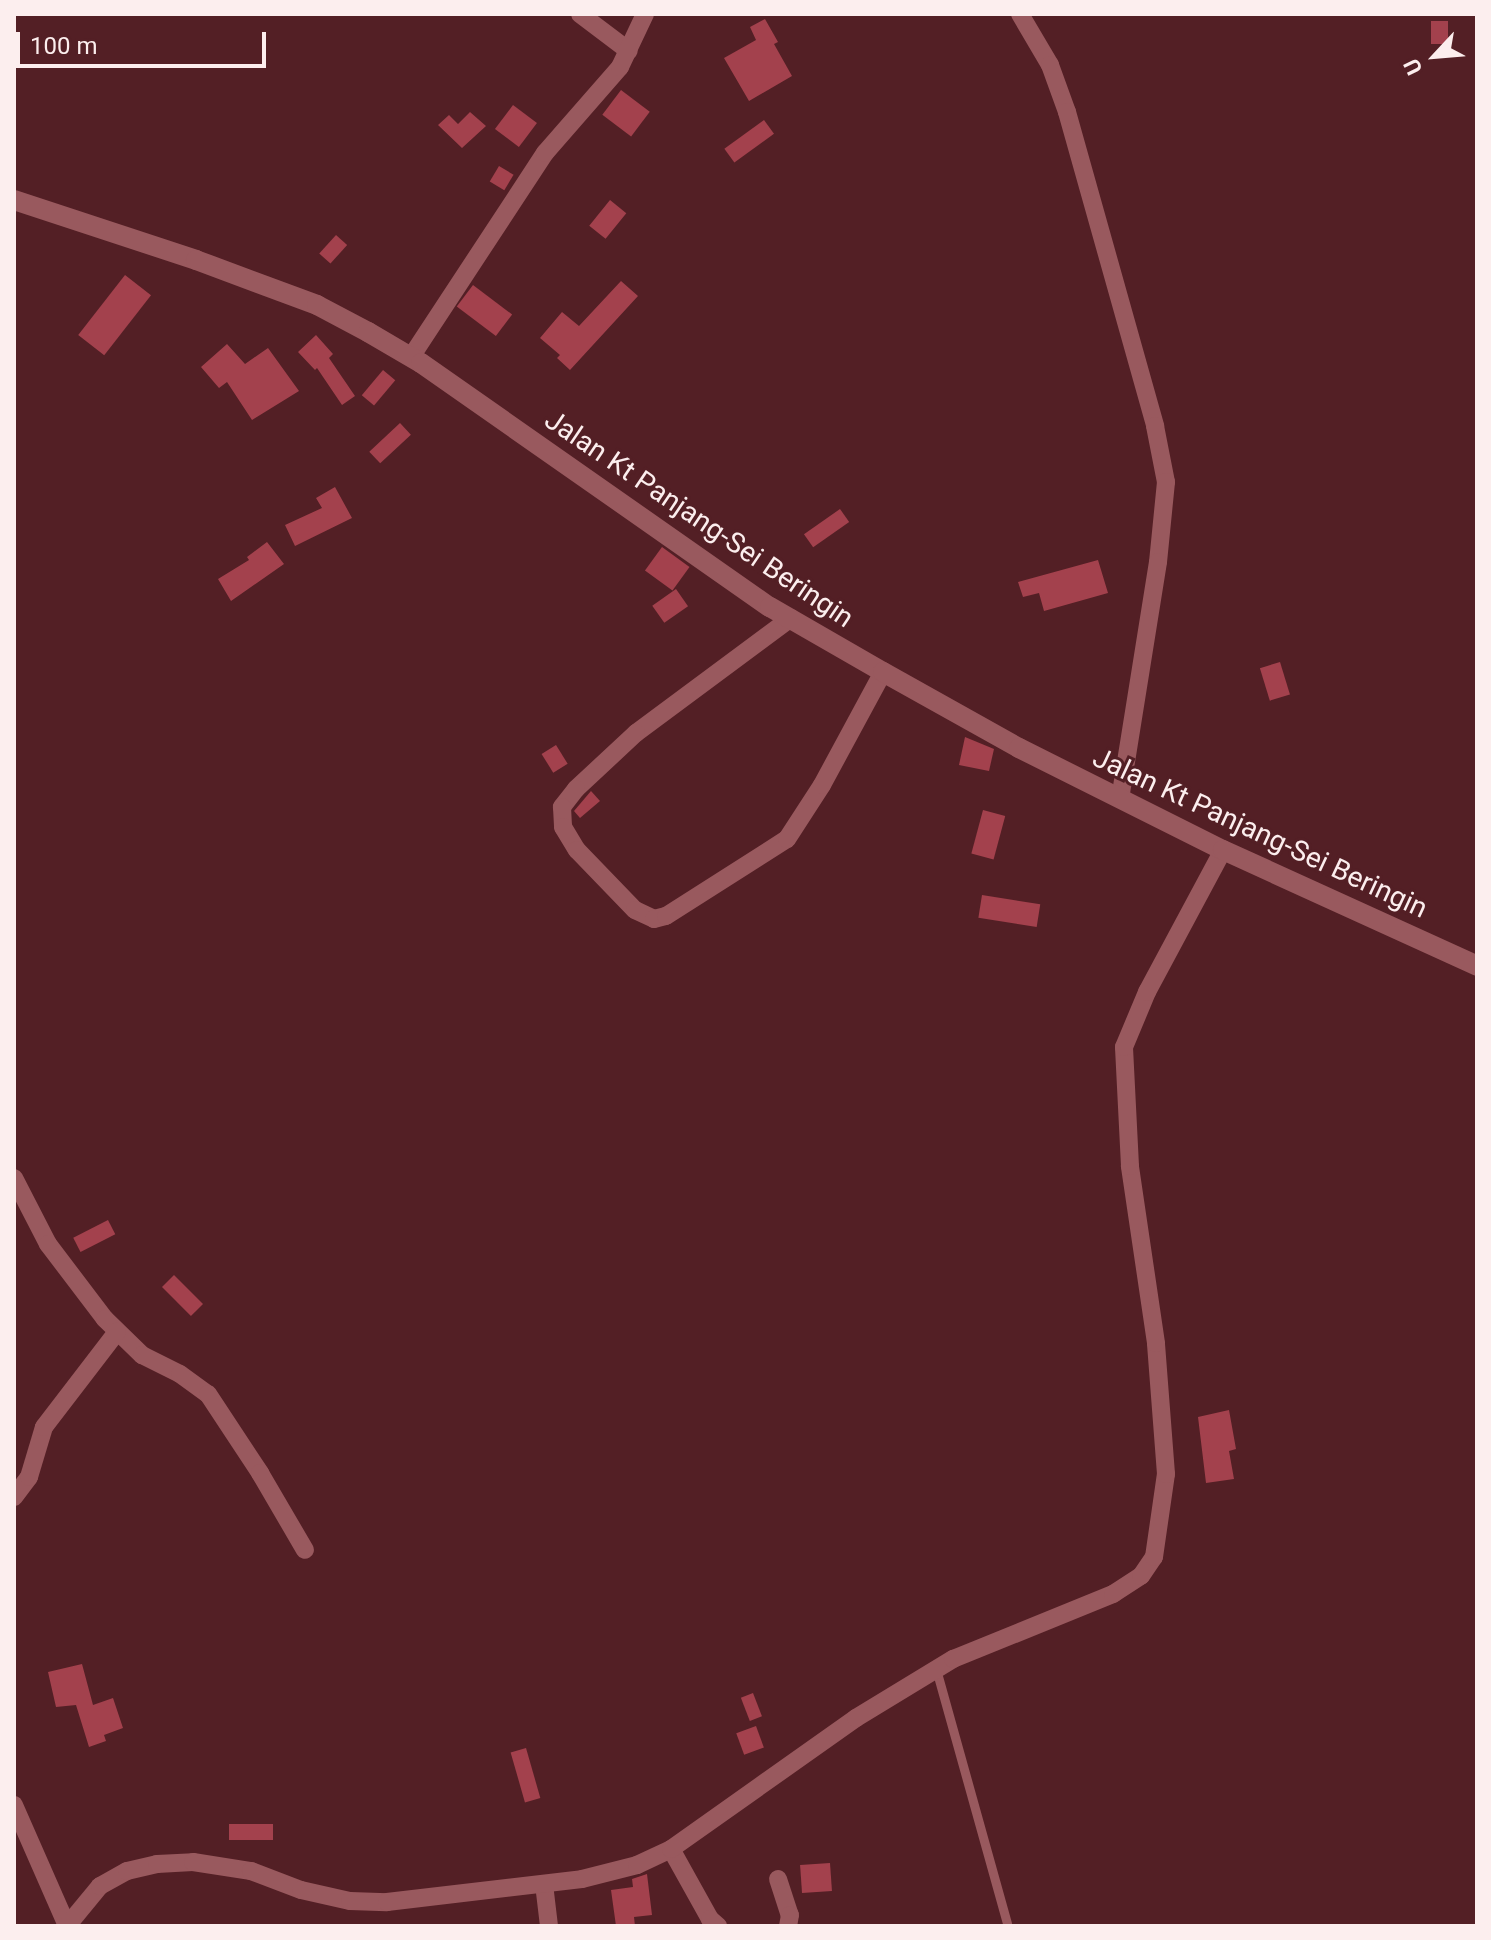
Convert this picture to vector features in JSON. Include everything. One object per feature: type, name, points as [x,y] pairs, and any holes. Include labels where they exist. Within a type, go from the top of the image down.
[{"type":"street","points":[[580,14],[629,51]]},
{"type":"street","points":[[411,357],[545,153],[612,78],[629,51],[645,14]]},
{"type":"street","points":[[1020,14],[1050,65],[1067,112],[1155,426],[1166,482],[1158,562],[1120,799]]},
{"type":"street","name":"Jalan Kt Panjang-Sei Beringin","points":[[14,200],[196,260],[317,305],[411,357],[791,618],[883,672],[1120,799],[1223,850],[1477,966]]},
{"type":"street","points":[[791,618],[636,733],[576,789],[562,807],[563,827],[577,850],[635,910],[654,919],[666,916],[787,839],[822,785],[883,672]]},
{"type":"street","points":[[14,1805],[67,1926],[100,1886],[127,1871],[157,1864],[193,1862],[251,1871],[301,1890],[350,1901],[444,1898],[544,1884],[637,1865],[671,1849],[856,1718],[936,1669],[999,1639],[1113,1594],[1141,1576],[1154,1557],[1166,1474],[1156,1343],[1141,1260],[1128,1153],[1124,1047],[1147,992],[1223,850]]},
{"type":"street","points":[[14,1178],[48,1244],[117,1332],[142,1355],[180,1374],[208,1394],[260,1473],[305,1550]]},
{"type":"street","points":[[14,1497],[29,1477],[44,1427],[117,1332]]},
{"type":"street","points":[[671,1849],[710,1919],[718,1926]]},
{"type":"street","points":[[778,1879],[790,1915],[788,1926]]},
{"type":"street","points":[[544,1884],[549,1926]]},
{"type":"lane","points":[[936,1669],[1007,1923]]},
{"type":"building","points":[[765,19],[778,42],[774,44],[792,76],[749,101],[724,58],[756,40],[750,27]]},
{"type":"building","points":[[1431,21],[1448,21],[1448,44],[1431,44]]},
{"type":"building","points":[[621,90],[650,112],[631,136],[602,115]]},
{"type":"building","points":[[513,105],[537,123],[519,147],[495,129]]},
{"type":"building","points":[[470,112],[486,126],[462,148],[438,125],[449,115],[458,124]]},
{"type":"building","points":[[764,120],[774,134],[734,163],[724,149]]},
{"type":"building","points":[[499,166],[514,175],[504,190],[490,181]]},
{"type":"building","points":[[610,200],[626,213],[606,239],[589,226]]},
{"type":"building","points":[[336,235],[347,245],[330,264],[319,254]]},
{"type":"building","points":[[125,275],[151,295],[104,355],[78,335]]},
{"type":"building","points":[[621,281],[638,296],[570,370],[557,358],[560,355],[540,338],[562,312],[579,326]]},
{"type":"building","points":[[473,285],[512,314],[496,336],[457,307]]},
{"type":"building","points":[[316,335],[333,354],[329,358],[355,396],[342,405],[317,368],[315,370],[298,352]]},
{"type":"building","points":[[227,344],[245,364],[268,348],[299,391],[252,420],[227,382],[219,388],[201,367]]},
{"type":"building","points":[[383,370],[395,380],[374,406],[362,395]]},
{"type":"building","points":[[400,423],[411,435],[380,463],[369,452]]},
{"type":"building","points":[[335,487],[352,518],[295,546],[285,525],[322,508],[316,498]]},
{"type":"building","points":[[840,509],[849,522],[813,547],[804,534]]},
{"type":"building","points":[[267,542],[284,564],[231,601],[218,579],[249,560],[247,557]]},
{"type":"building","points":[[662,547],[690,567],[672,590],[645,570]]},
{"type":"building","points":[[1098,560],[1108,593],[1044,611],[1039,593],[1023,597],[1018,582]]},
{"type":"building","points":[[676,589],[688,606],[664,623],[652,606]]},
{"type":"building","points":[[1280,662],[1290,695],[1270,701],[1260,668]]},
{"type":"building","points":[[965,737],[994,749],[989,771],[959,765]]},
{"type":"building","points":[[556,745],[568,764],[553,773],[542,754]]},
{"type":"building","points":[[591,791],[600,801],[580,818],[574,811]]},
{"type":"building","points":[[983,810],[1005,816],[994,859],[971,853]]},
{"type":"building","points":[[982,895],[1040,904],[1037,927],[978,918]]},
{"type":"building","points":[[108,1220],[115,1234],[81,1252],[73,1238]]},
{"type":"building","points":[[174,1275],[203,1304],[191,1316],[162,1287]]},
{"type":"building","points":[[1229,1410],[1236,1449],[1229,1451],[1234,1479],[1206,1483],[1198,1417]]},
{"type":"building","points":[[82,1664],[93,1705],[113,1698],[123,1728],[104,1735],[106,1741],[89,1747],[76,1705],[56,1707],[48,1672]]},
{"type":"building","points":[[753,1693],[762,1716],[750,1721],[741,1698]]},
{"type":"building","points":[[756,1726],[764,1748],[744,1755],[736,1733]]},
{"type":"building","points":[[526,1748],[540,1798],[525,1802],[511,1752]]},
{"type":"building","points":[[229,1824],[273,1824],[273,1840],[229,1840]]},
{"type":"building","points":[[830,1863],[832,1891],[802,1893],[800,1865]]},
{"type":"building","points":[[647,1874],[652,1915],[634,1917],[635,1926],[616,1926],[611,1890],[633,1887],[632,1879]]}]
